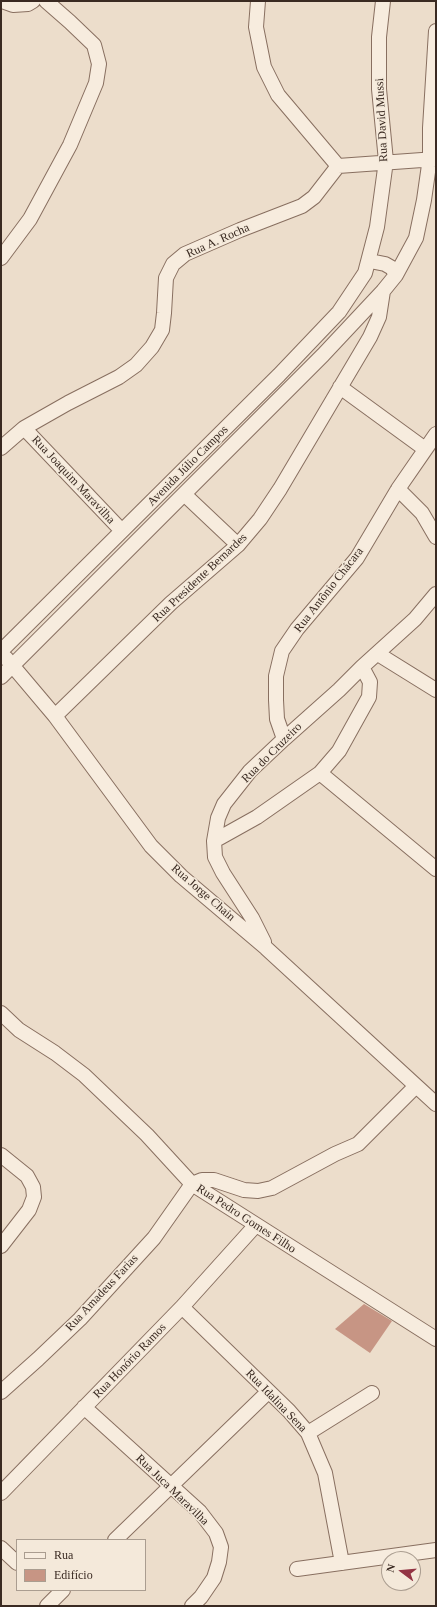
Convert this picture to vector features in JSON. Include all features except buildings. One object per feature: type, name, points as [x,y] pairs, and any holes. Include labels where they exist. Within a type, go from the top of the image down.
[{"type":"street","points":[[2,1],[13,5],[31,3]]},
{"type":"street","points":[[1,258],[30,219],[70,145],[96,83],[99,64],[94,45],[46,1]]},
{"type":"street","points":[[258,1],[256,27],[264,67],[278,95],[338,166],[386,161],[433,159]]},
{"type":"street","name":"Rua David Mussi","points":[[374,1],[380,37]]},
{"type":"street","name":"Rua David Mussi","points":[[368,267],[377,228],[386,161],[379,89],[380,37],[384,1]]},
{"type":"street","points":[[1,677],[184,494],[383,291],[396,275],[416,238],[433,159],[430,128],[436,31]]},
{"type":"street","name":"Rua A. Rocha","points":[[1,448],[24,428],[68,403],[119,377],[140,360],[152,347],[162,330],[166,278],[173,264],[185,254],[240,230],[302,206],[314,197],[338,166]]},
{"type":"street","points":[[383,291],[369,280],[368,267],[385,264],[392,268],[396,275]]},
{"type":"street","name":"Avenida Júlio Campos","points":[[1,652],[279,375],[333,318],[368,267]]},
{"type":"street","name":"Rua Presidente Bernardes","points":[[54,716],[171,603],[238,545],[260,519],[280,489],[370,337],[379,317],[383,291]]},
{"type":"street","points":[[340,387],[425,449]]},
{"type":"street","name":"Rua Joaquim Maravilha","points":[[24,428],[122,531]]},
{"type":"street","name":"Rua Antônio Chácara","points":[[284,739],[277,719],[276,700],[276,676],[282,651],[297,629],[357,558],[398,488],[436,434]]},
{"type":"street","points":[[398,488],[422,513],[436,536]]},
{"type":"street","points":[[184,494],[238,545]]},
{"type":"street","name":"Rua do Cruzeiro","points":[[266,948],[252,918],[223,873],[216,857],[214,841],[218,818],[224,804],[250,771],[415,619],[436,594]]},
{"type":"street","points":[[28,624],[41,637]]},
{"type":"street","name":"Rua Jorge Chain","points":[[1,652],[54,716],[151,846],[182,876],[266,948],[416,1086],[434,1098]]},
{"type":"street","points":[[378,654],[436,690]]},
{"type":"street","points":[[214,841],[257,817],[320,773],[339,752],[369,697],[370,682],[362,668]]},
{"type":"street","points":[[320,773],[436,869]]},
{"type":"street","name":"Rua Pedro Gomes Filho","points":[[1,1013],[19,1030],[55,1053],[84,1075],[147,1135],[192,1184],[255,1226],[436,1339]]},
{"type":"street","points":[[192,1184],[202,1180],[214,1180],[244,1190],[258,1191],[272,1188],[335,1154],[358,1144],[416,1086]]},
{"type":"street","points":[[1,1155],[27,1176],[33,1187],[34,1197],[29,1210],[1,1246]]},
{"type":"street","name":"Rua Amadeus Farias","points":[[1,1392],[38,1360],[80,1319],[154,1238],[192,1184]]},
{"type":"street","name":"Rua Honório Ramos","points":[[1,1493],[182,1307],[255,1226]]},
{"type":"street","name":"Rua Idalina Sena","points":[[182,1307],[289,1411],[308,1433],[325,1473],[342,1563]]},
{"type":"street","points":[[116,1539],[268,1392]]},
{"type":"street","points":[[308,1433],[372,1393]]},
{"type":"street","name":"Rua Juca Maravilha","points":[[84,1408],[200,1512],[216,1533],[221,1547],[219,1562],[214,1578],[201,1597],[192,1606]]},
{"type":"street","points":[[1,1548],[16,1562]]},
{"type":"street","points":[[296,1569],[436,1550]]}]
